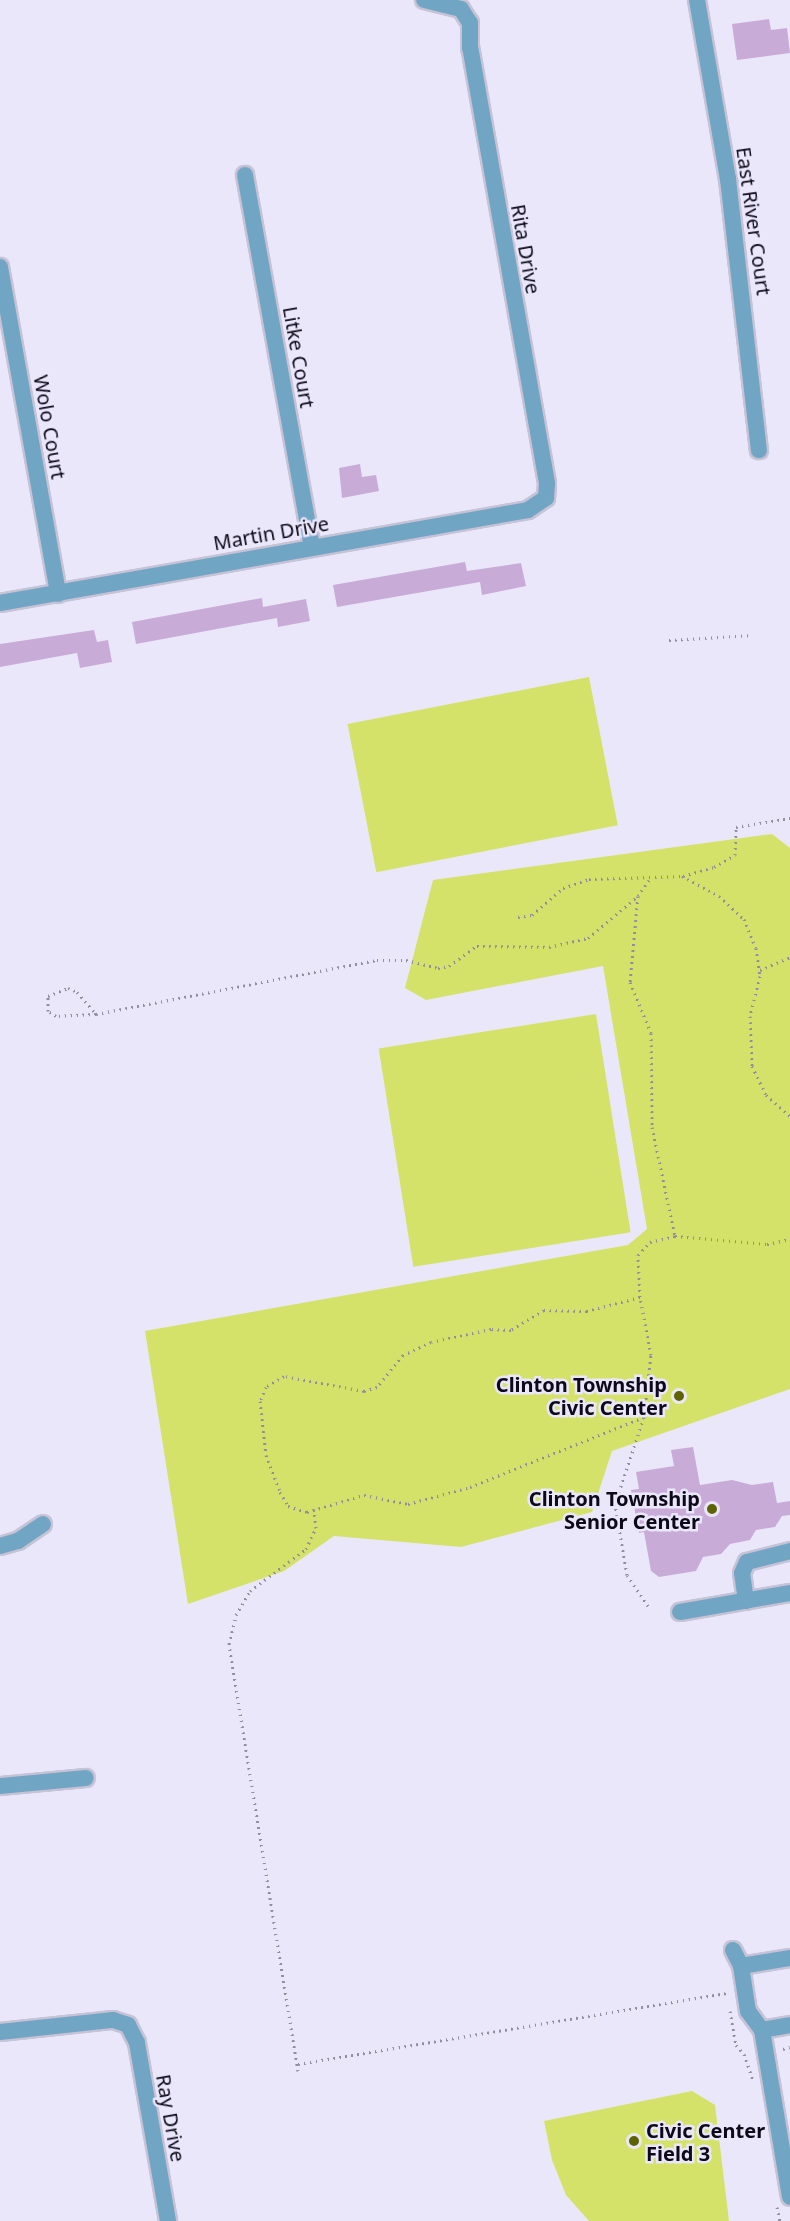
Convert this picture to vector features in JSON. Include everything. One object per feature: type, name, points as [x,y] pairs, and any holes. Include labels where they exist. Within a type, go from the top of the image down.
[{"type":"street","name":"Rita Drive","points":[[424,0],[461,9],[470,23],[470,48],[547,483],[546,498]]},
{"type":"street","name":"East River Court","points":[[697,0],[728,179],[759,450]]},
{"type":"street","name":"Litke Court","points":[[245,175],[312,547]]},
{"type":"street","name":"Wolo Court","points":[[0,267],[58,594]]},
{"type":"street","name":"Martin Drive","points":[[0,603],[528,510],[546,498]]},
{"type":"street","points":[[0,1546],[18,1542],[43,1524]]},
{"type":"street","points":[[746,1601],[742,1573],[747,1562],[790,1551]]},
{"type":"street","points":[[680,1612],[790,1593]]},
{"type":"street","points":[[0,1786],[86,1778]]},
{"type":"street","points":[[732,1950],[741,1966],[748,2011],[762,2030],[786,2197]]},
{"type":"street","points":[[741,1966],[790,1958]]},
{"type":"street","name":"Ray Drive","points":[[0,2032],[113,2020],[128,2025],[137,2043],[168,2221]]},
{"type":"street","points":[[762,2030],[790,2025]]},
{"type":"path","points":[[669,640],[753,635]]},
{"type":"path","points":[[518,917],[532,915],[573,882],[620,876],[649,880],[682,876],[714,867],[735,855],[736,827],[790,818]]},
{"type":"path","points":[[682,876],[719,896],[744,919],[760,970],[750,1016],[752,1066],[765,1095],[790,1116]]},
{"type":"path","points":[[96,1014],[77,992],[68,988],[48,996],[48,1011],[56,1016],[96,1014],[377,960],[406,960],[438,968],[449,966],[477,946],[520,948],[567,944],[588,938],[608,925],[638,896],[649,880]]},
{"type":"path","points":[[638,896],[630,982],[651,1033],[652,1126],[675,1236]]},
{"type":"path","points":[[760,970],[790,957]]},
{"type":"path","points":[[648,1606],[627,1575],[615,1504],[644,1416],[651,1355],[640,1297],[638,1255],[650,1242],[675,1236],[767,1244],[790,1239]]},
{"type":"path","points":[[640,1297],[587,1311],[544,1310],[511,1330],[491,1329],[431,1342],[403,1355],[377,1387],[364,1391],[295,1377],[275,1379],[260,1401],[266,1455],[288,1506],[306,1512],[364,1495],[408,1504],[470,1486],[644,1416]]},
{"type":"path","points":[[298,2071],[229,1644],[236,1615],[250,1591],[306,1549],[316,1528],[314,1509]]},
{"type":"path","points":[[727,1985],[734,2038],[744,2054],[754,2085]]},
{"type":"path","points":[[297,2064],[728,1993]]},
{"type":"path","points":[[783,2049],[790,2047]]},
{"type":"path","points":[[744,2054],[750,2053]]},
{"type":"path","points":[[780,2221],[786,2197]]},
{"type":"green space","points":[[589,677],[618,825],[376,872],[348,724]]},
{"type":"green space","points":[[772,834],[790,848],[790,1389],[612,1451],[592,1512],[461,1547],[334,1536],[284,1571],[188,1604],[145,1331],[628,1245],[647,1229],[603,966],[426,1000],[405,988],[433,880]]},
{"type":"green space","points":[[596,1014],[631,1232],[413,1267],[379,1048]]},
{"type":"green space","name":"Civic Center Field 3","points":[[692,2091],[715,2105],[729,2221],[589,2221],[566,2195],[552,2160],[544,2121]]},
{"type":"building","points":[[769,19],[771,30],[787,28],[790,53],[737,60],[732,24]]},
{"type":"building","points":[[360,464],[362,477],[376,475],[379,491],[342,498],[339,468]]},
{"type":"building","points":[[465,562],[467,571],[521,563],[526,586],[482,595],[480,582],[337,607],[333,585]]},
{"type":"building","points":[[262,598],[263,607],[306,599],[310,621],[278,627],[277,618],[136,644],[132,622]]},
{"type":"building","points":[[94,630],[97,642],[108,640],[112,662],[80,668],[77,653],[0,667],[0,644]]},
{"type":"building","name":"Clinton Township Senior Center","points":[[693,1447],[700,1485],[732,1480],[752,1485],[773,1482],[777,1503],[790,1501],[790,1515],[782,1516],[775,1527],[756,1530],[750,1540],[730,1544],[721,1554],[703,1557],[696,1571],[659,1577],[651,1571],[644,1532],[639,1533],[631,1490],[639,1489],[636,1472],[674,1466],[671,1450]]},
{"type":"place","name":"Clinton Township Civic Center","points":[[679,1396]]},
{"type":"place","name":"Clinton Township Senior Center","points":[[712,1509]]},
{"type":"place","name":"Civic Center Field 3","points":[[634,2141]]}]
